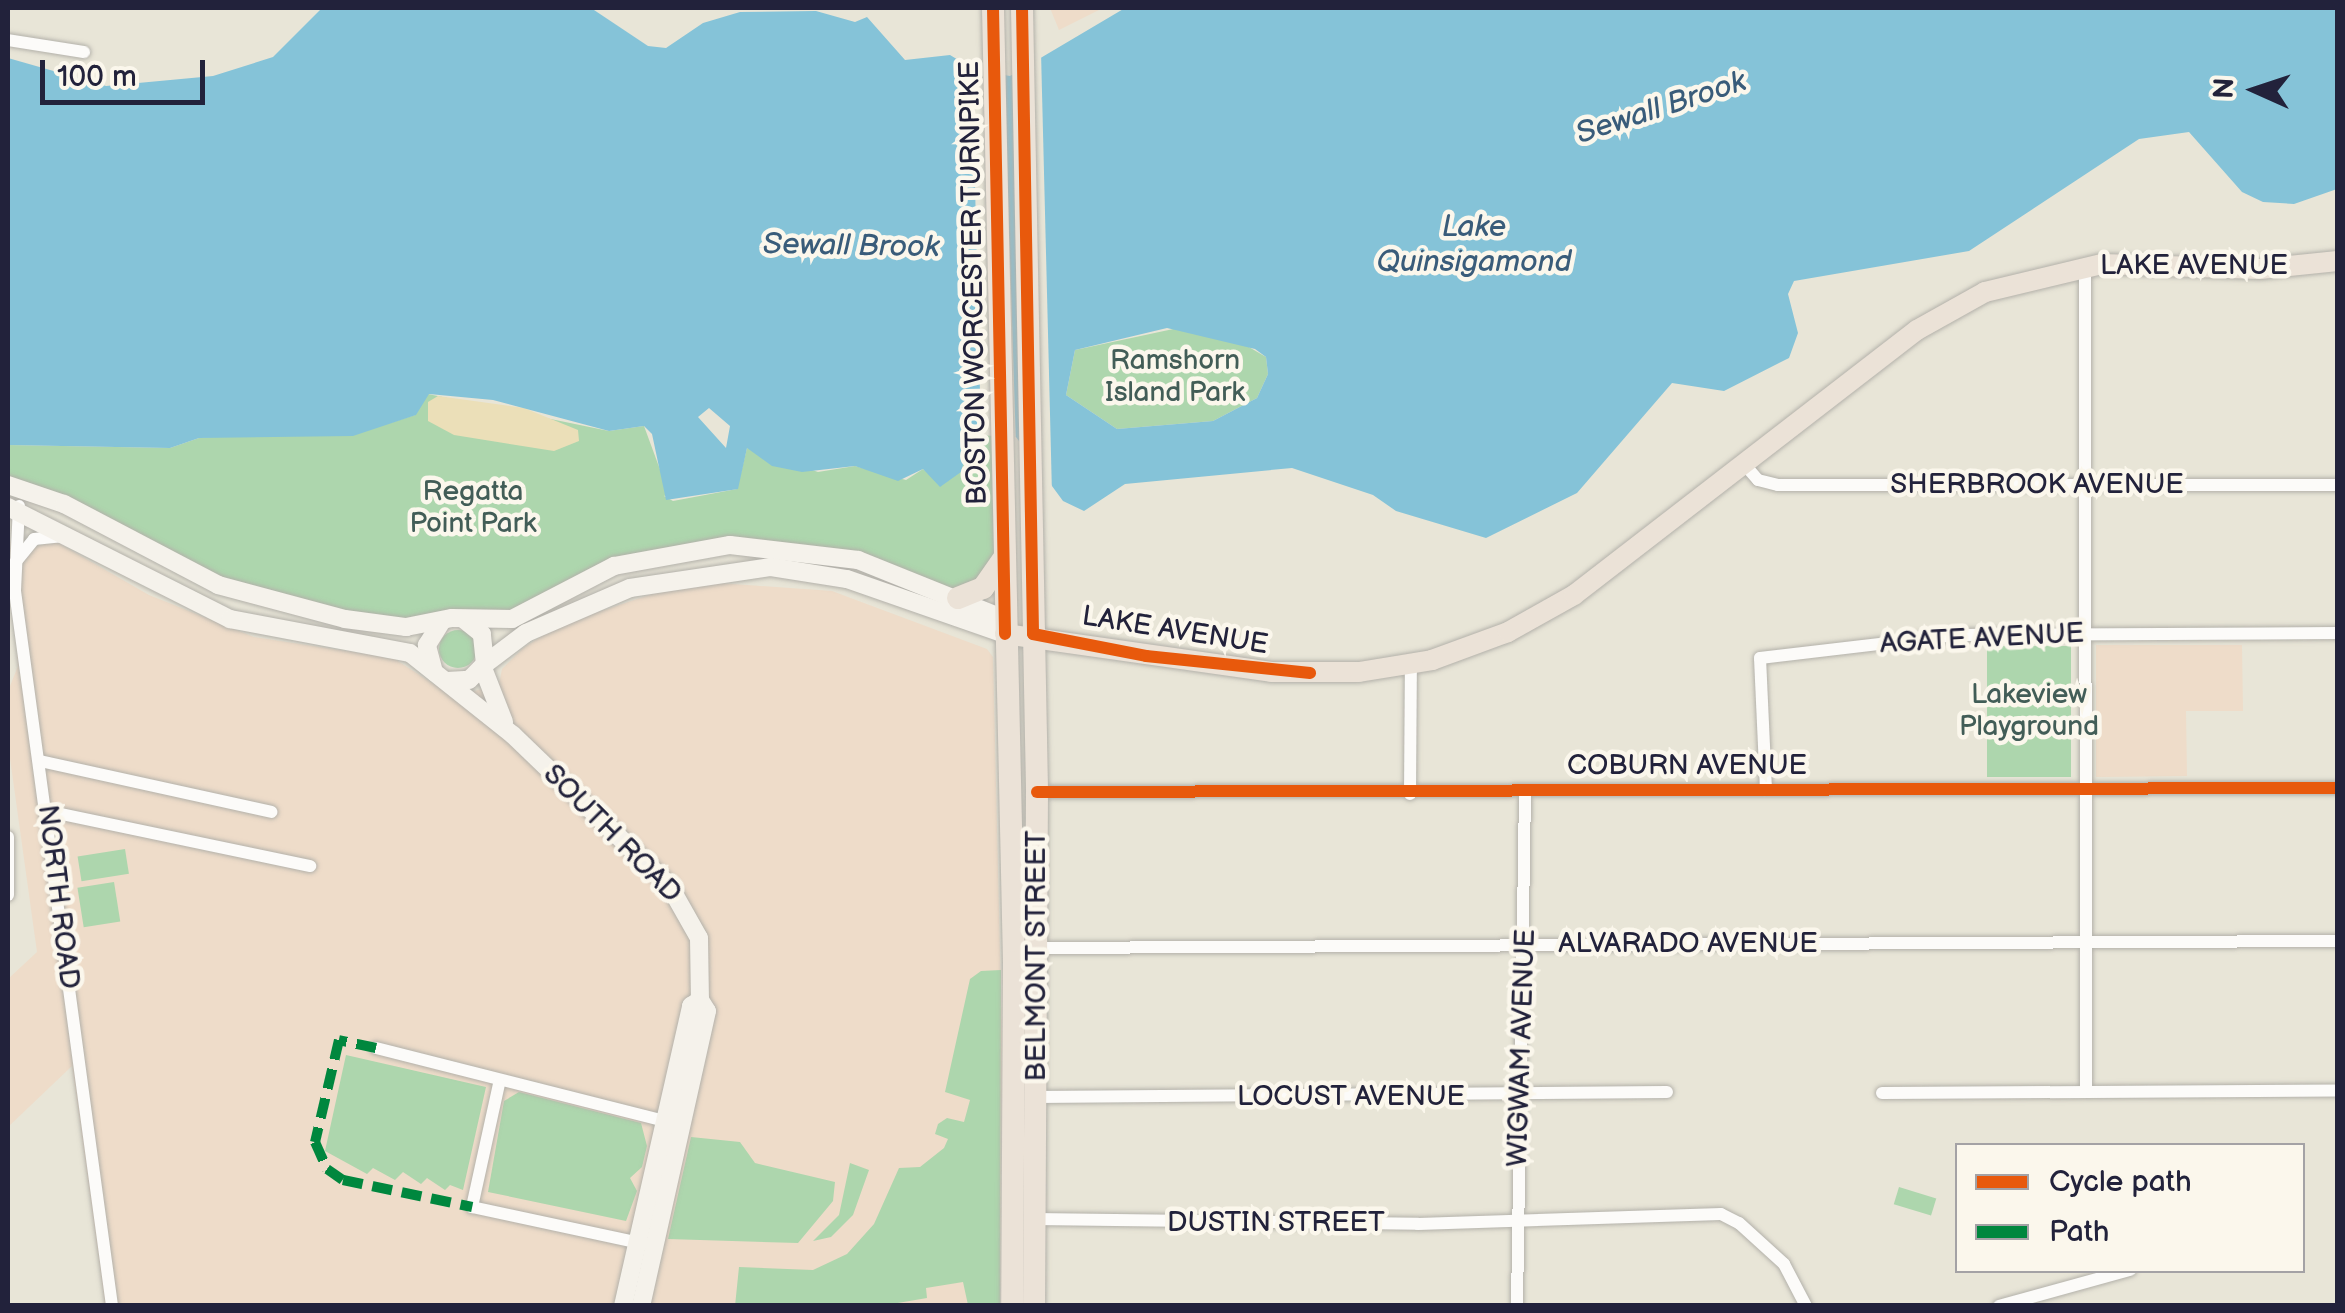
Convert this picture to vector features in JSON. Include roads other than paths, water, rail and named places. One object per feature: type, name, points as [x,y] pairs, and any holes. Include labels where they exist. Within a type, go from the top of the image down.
[{"type":"highway","name":"BOSTON WORCESTER TURNPIKE","points":[[993,8],[1005,557]]},
{"type":"highway","name":"BOSTON WORCESTER TURNPIKE","points":[[1022,8],[1032,546]]},
{"type":"highway","name":"BELMONT STREET","points":[[1032,546],[1038,948],[1034,1306]]},
{"type":"highway","points":[[958,598],[983,588],[1005,557]]},
{"type":"highway","name":"BELMONT STREET","points":[[1005,557],[1014,962],[1012,1306]]},
{"type":"main road","name":"LAKE AVENUE","points":[[1006,627],[1271,672],[1412,665],[1490,640],[1558,605],[1950,310],[2000,287],[2085,266],[2260,269],[2338,261]]},
{"type":"main road","points":[[16,487],[64,504],[200,577],[313,614],[402,627],[451,619],[512,619],[623,562],[730,545],[842,556],[958,598],[1006,627]]},
{"type":"main road","name":"SOUTH ROAD","points":[[12,509],[199,608],[309,639],[398,648],[440,676],[513,735],[678,896],[699,938],[700,1000],[706,1011],[673,1122],[646,1244],[641,1306]]},
{"type":"main road","points":[[451,619],[427,645],[440,676],[469,680],[526,633],[630,588],[753,568],[847,579],[1006,627]]},
{"type":"main road","points":[[309,639],[313,614]]},
{"type":"main road","points":[[451,619],[482,634],[484,666]]},
{"type":"main road","name":"SOUTH ROAD","points":[[484,666],[513,735]]},
{"type":"main road","name":"SOUTH ROAD","points":[[623,1306],[646,1244]]},
{"type":"street","points":[[8,40],[84,52]]},
{"type":"street","points":[[2085,266],[2086,1092]]},
{"type":"street","name":"SHERBROOK AVENUE","points":[[1744,465],[1758,480],[1778,485],[2338,485]]},
{"type":"street","name":"NORTH ROAD","points":[[16,487],[12,509],[13,566],[112,1306]]},
{"type":"street","points":[[13,566],[34,539],[66,536]]},
{"type":"street","name":"AGATE AVENUE","points":[[1766,790],[1760,658],[1957,635],[2338,634]]},
{"type":"street","points":[[1410,794],[1412,665]]},
{"type":"street","points":[[40,761],[271,812]]},
{"type":"street","name":"COBURN AVENUE","points":[[1037,792],[1410,794],[2338,788]]},
{"type":"street","name":"WIGWAM AVENUE","points":[[1517,1306],[1518,1110],[1525,1095],[1525,792]]},
{"type":"street","points":[[47,811],[310,866]]},
{"type":"street","points":[[8,837],[8,895]]},
{"type":"street","name":"ALVARADO AVENUE","points":[[1038,948],[2338,941]]},
{"type":"street","points":[[376,1048],[484,1075],[499,1084],[673,1122]]},
{"type":"street","points":[[499,1084],[472,1207],[646,1244]]},
{"type":"street","points":[[1882,1093],[2338,1091]]},
{"type":"street","name":"LOCUST AVENUE","points":[[1036,1098],[1667,1092]]},
{"type":"street","name":"DUSTIN STREET","points":[[1034,1219],[1518,1222],[1721,1214],[1739,1222],[1784,1264],[1806,1306]]},
{"type":"street","points":[[1999,1306],[2092,1276]]},
{"type":"water","name":"Lake Quinsigamond","points":[[322,8],[591,8],[648,46],[666,48],[703,23],[740,12],[816,11],[855,22],[867,17],[905,60],[950,55],[975,70],[1010,76],[1125,8],[2337,8],[2337,189],[2294,204],[2263,202],[2242,192],[2189,132],[2139,139],[1969,251],[1794,281],[1788,294],[1798,333],[1789,358],[1724,391],[1672,383],[1577,493],[1486,538],[1396,511],[1373,495],[1292,468],[1125,484],[1084,511],[1063,501],[1016,437],[989,429],[972,435],[961,472],[940,487],[923,469],[898,481],[855,466],[802,472],[772,466],[747,448],[738,489],[666,500],[652,434],[644,426],[609,431],[493,400],[429,394],[416,415],[353,436],[199,438],[170,448],[8,445],[8,58],[106,86],[213,76],[273,57]],"holes":[[[1167,328],[1255,349],[1266,357],[1268,374],[1257,398],[1213,421],[1117,429],[1066,395],[1075,350]],[[709,408],[730,426],[726,448],[698,417]]]},
{"type":"water label","name":"Sewall Brook","points":[[1661,108]]},
{"type":"water label","name":"Sewall Brook","points":[[851,246]]},
{"type":"park label","name":"Ramshorn Island Park","points":[[1175,377]]},
{"type":"park label","name":"Regatta Point Park","points":[[473,508]]},
{"type":"park label","name":"Lakeview Playground","points":[[2029,711]]}]
